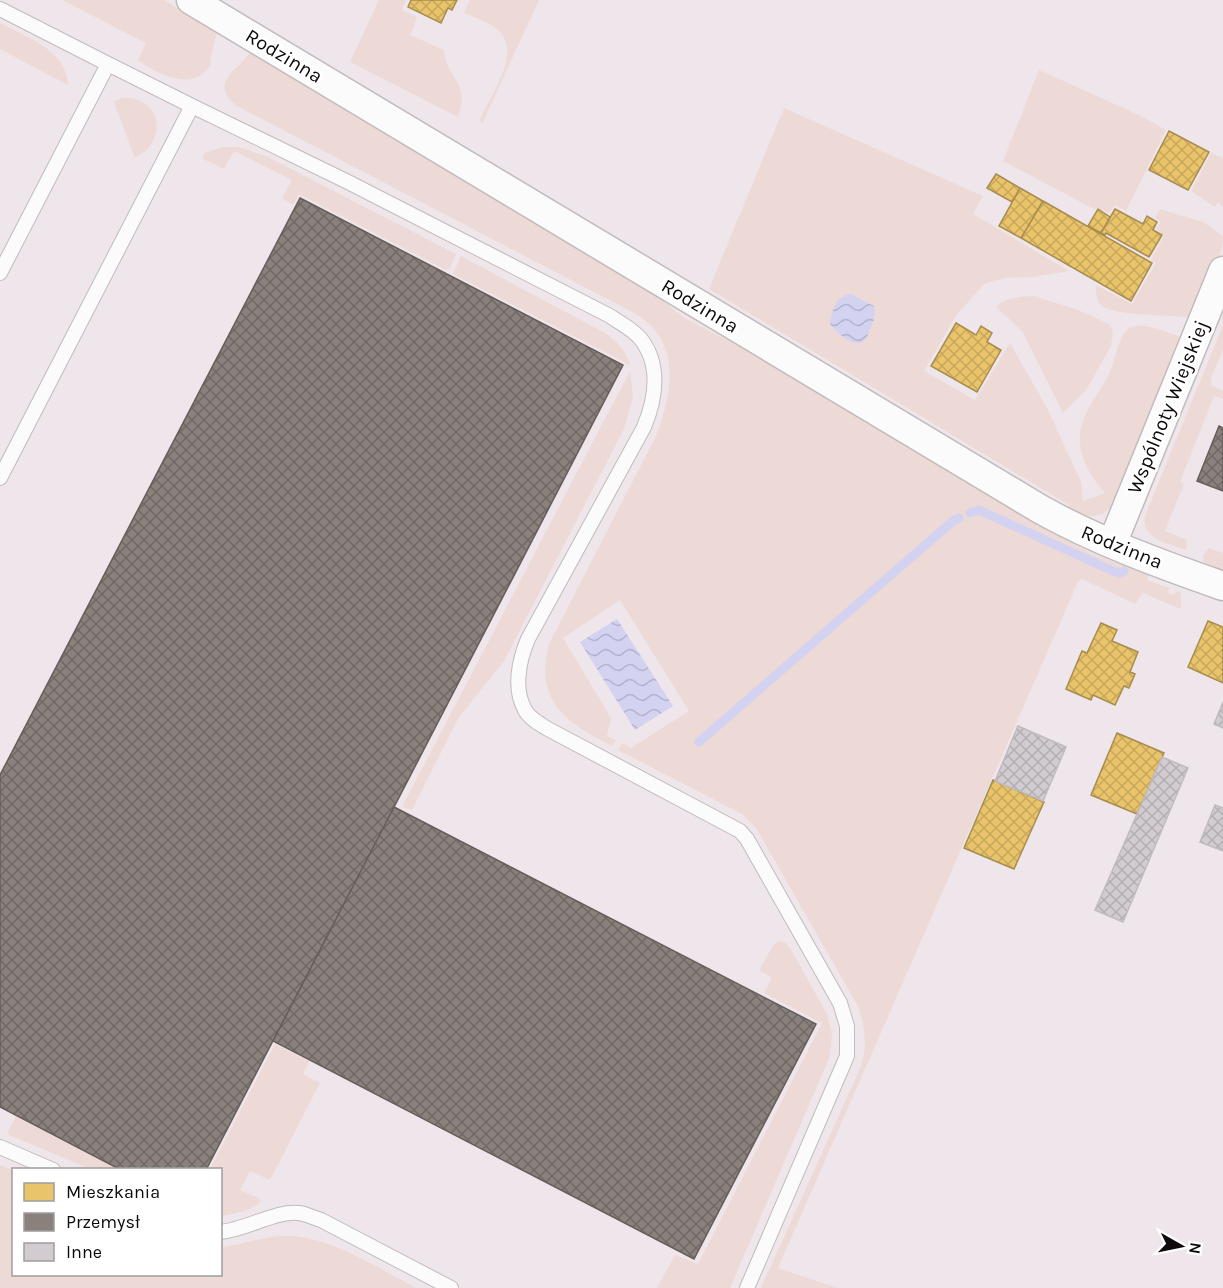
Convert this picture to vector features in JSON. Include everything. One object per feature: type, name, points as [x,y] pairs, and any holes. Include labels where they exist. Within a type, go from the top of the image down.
[{"type":"street","name":"Rodzinna","points":[[191,0],[1040,509],[1112,544],[1223,586]]},
{"type":"street","name":"Wspólnoty Wiejskiej","points":[[1112,544],[1223,271]]},
{"type":"lane","points":[[0,9],[359,187],[610,316],[639,337],[648,351],[654,368],[655,387],[652,408],[644,427],[528,639],[522,654],[518,676],[520,697],[526,711],[548,729],[740,831],[747,839],[840,1003],[847,1026],[847,1056],[747,1288]]},
{"type":"lane","points":[[0,273],[108,64]]},
{"type":"lane","points":[[0,478],[192,106]]},
{"type":"lane","points":[[0,1147],[48,1168]]},
{"type":"lane","points":[[222,1232],[235,1231],[282,1215],[296,1213],[308,1215],[450,1288]]},
{"type":"shaded area","points":[[62,0],[164,0],[217,32],[211,64],[204,73],[196,78],[166,76],[138,60],[146,43]]},
{"type":"shaded area","points":[[379,0],[406,0],[402,10],[417,17],[410,35],[444,50],[449,68],[462,96],[458,117],[350,62]]},
{"type":"shaded area","points":[[470,0],[539,0],[482,124],[480,119],[505,65],[506,42],[493,26],[464,13]]},
{"type":"shaded area","points":[[0,23],[33,40],[53,54],[66,73],[68,85],[0,49]]},
{"type":"shaded area","points":[[252,50],[660,298],[684,318],[739,346],[1075,545],[1097,556],[1149,574],[1147,580],[1169,588],[1168,593],[1174,595],[1176,591],[1181,593],[1181,609],[1143,593],[1135,604],[1082,579],[1078,582],[778,1268],[838,1288],[761,1288],[862,1064],[864,1035],[858,1006],[756,828],[742,814],[618,750],[622,743],[631,748],[689,711],[620,600],[563,638],[611,718],[607,736],[616,740],[612,746],[568,718],[550,695],[546,681],[549,644],[656,436],[662,419],[667,402],[670,369],[661,339],[651,326],[636,314],[237,106],[228,98],[225,83],[228,76]]},
{"type":"shaded area","points":[[1039,70],[1141,116],[1166,130],[1126,211],[1115,205],[1109,213],[1094,209],[1003,161]]},
{"type":"shaded area","points":[[121,98],[142,101],[154,114],[156,122],[153,141],[147,150],[135,158],[114,102]]},
{"type":"shaded area","points":[[784,108],[983,196],[973,214],[1069,271],[1032,277],[1005,278],[984,284],[955,317],[924,371],[975,400],[1010,343],[1048,410],[1081,482],[1083,501],[1105,493],[1084,462],[1080,440],[1081,431],[1086,413],[1110,372],[1123,335],[1131,327],[1143,326],[1181,337],[1113,504],[1103,513],[1093,516],[1069,510],[1069,505],[709,289]]},
{"type":"shaded area","points":[[224,147],[239,147],[266,156],[456,254],[450,268],[446,270],[299,194],[293,205],[282,198],[292,180],[234,151],[224,169],[203,159],[203,155],[207,152]]},
{"type":"shaded area","points":[[1211,153],[1223,158],[1223,207],[1218,202],[1215,207],[1191,191]]},
{"type":"shaded area","points":[[1160,209],[1203,222],[1223,236],[1215,267],[1190,318],[1116,311],[1100,304],[1097,298],[1096,285],[1132,304],[1156,263],[1151,260],[1164,235],[1156,230],[1161,222],[1155,218]]},
{"type":"shaded area","points":[[461,256],[605,333],[621,347],[630,365],[453,274]]},
{"type":"shaded area","points":[[1033,296],[1076,309],[1109,324],[1113,332],[1111,346],[1086,390],[1063,413],[1022,331],[996,307],[1009,299]]},
{"type":"shaded area","points":[[1223,325],[1223,350],[1211,378],[1212,386],[1223,391],[1223,399],[1214,396],[1180,482],[1184,484],[1165,531],[1187,540],[1186,550],[1151,535],[1145,524],[1145,516]]},
{"type":"shaded area","points":[[630,371],[633,396],[625,427],[504,661],[459,717],[412,810],[402,807]]},
{"type":"shaded area","points":[[1209,548],[1223,553],[1223,571],[1204,564],[1203,555]]},
{"type":"shaded area","points":[[780,941],[786,943],[790,948],[827,1014],[832,1033],[830,1056],[730,1288],[657,1288],[675,1255],[698,1264],[822,1023],[764,993],[772,978],[759,970],[774,944]]},
{"type":"shaded area","points":[[275,1044],[309,1061],[303,1074],[320,1083],[270,1180],[250,1171],[240,1190],[260,1199],[259,1204],[245,1211],[222,1216],[222,1168],[211,1168]]},
{"type":"shaded area","points":[[16,1116],[116,1168],[88,1168],[7,1134]]},
{"type":"shaded area","points":[[0,1165],[12,1170],[12,1276],[222,1276],[222,1247],[279,1236],[314,1240],[332,1246],[416,1288],[0,1288]]},
{"type":"water","points":[[851,294],[874,306],[875,309],[874,320],[867,336],[864,341],[858,343],[844,338],[830,324],[833,309],[838,301]]},
{"type":"water","points":[[617,619],[673,706],[635,730],[580,642]]},
{"type":"building: Mieszkania","points":[[411,0],[457,0],[452,10],[448,8],[441,23],[408,7]]},
{"type":"building: Mieszkania","points":[[1169,131],[1209,152],[1188,190],[1149,170]]},
{"type":"building: Mieszkania","points":[[996,174],[1020,188],[1012,202],[987,188]]},
{"type":"building: Mieszkania","points":[[1020,188],[1043,201],[1021,238],[999,226]]},
{"type":"building: Mieszkania","points":[[1043,201],[1152,263],[1131,301],[1021,238]]},
{"type":"building: Mieszkania","points":[[1098,209],[1110,217],[1101,233],[1088,226]]},
{"type":"building: Mieszkania","points":[[1115,209],[1143,224],[1147,216],[1157,222],[1153,230],[1162,235],[1149,257],[1106,233],[1105,235],[1101,233]]},
{"type":"building: Mieszkania","points":[[956,323],[976,335],[981,326],[992,333],[987,342],[1001,350],[977,392],[931,366]]},
{"type":"building: Mieszkania","points":[[1208,621],[1223,627],[1223,683],[1188,667]]},
{"type":"building: Mieszkania","points":[[1101,623],[1117,630],[1112,641],[1138,652],[1130,672],[1135,674],[1129,688],[1124,686],[1115,705],[1093,695],[1091,700],[1066,689],[1082,651],[1087,653]]},
{"type":"building: Mieszkania","points":[[1117,733],[1164,753],[1137,814],[1091,795]]},
{"type":"building: Mieszkania","points":[[993,780],[1044,802],[1014,869],[964,848]]},
{"type":"building: Przemysł","points":[[300,198],[623,365],[207,1168],[117,1168],[0,1107],[0,775]]},
{"type":"building: Przemysł","points":[[1219,426],[1223,428],[1223,491],[1197,481]]},
{"type":"building: Przemysł","points":[[394,807],[816,1024],[694,1259],[273,1041]]},
{"type":"building: Inne","points":[[1223,702],[1223,728],[1214,724]]},
{"type":"building: Inne","points":[[1018,726],[1066,747],[1043,801],[995,781]]},
{"type":"building: Inne","points":[[1162,757],[1188,768],[1123,922],[1095,910]]},
{"type":"building: Inne","points":[[1215,805],[1223,808],[1223,851],[1200,842]]},
{"type":"waterway","points":[[970,513],[979,510],[1113,571],[1120,573],[1124,571]]},
{"type":"waterway","points":[[699,742],[959,518]]}]
